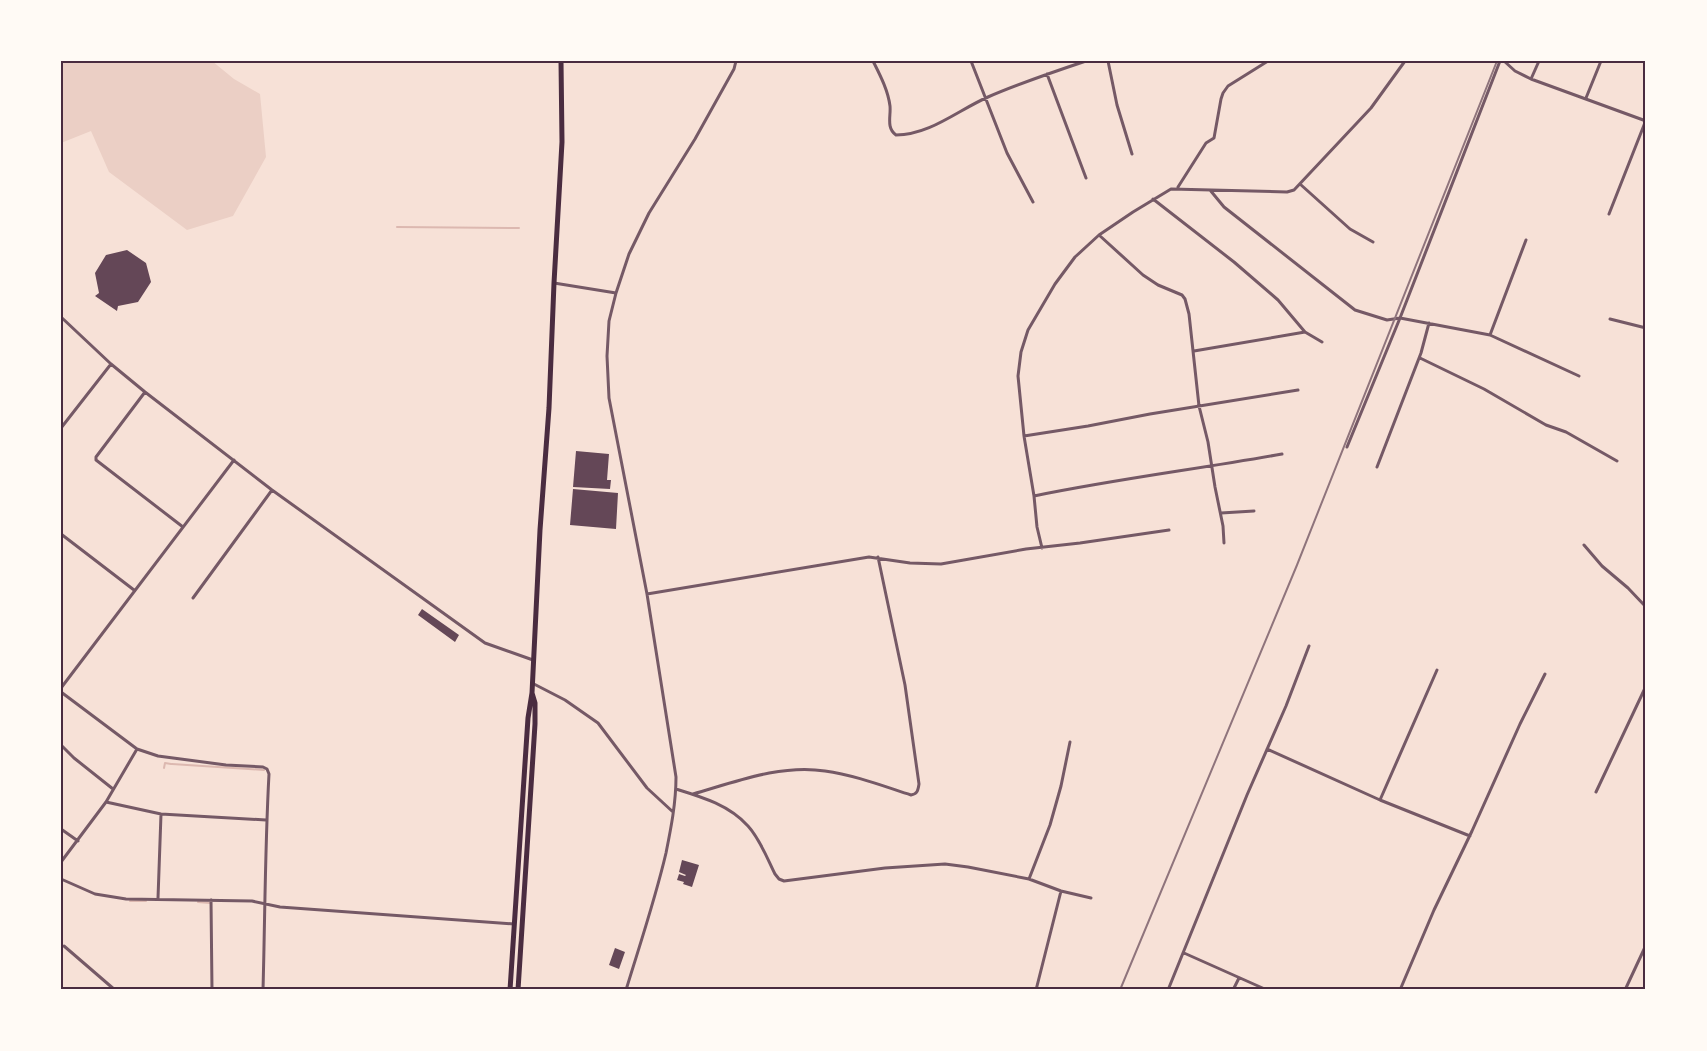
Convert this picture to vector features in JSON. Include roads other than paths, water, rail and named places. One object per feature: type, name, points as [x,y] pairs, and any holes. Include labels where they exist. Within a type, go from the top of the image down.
[{"type":"highway","points":[[532,693],[535,703],[535,724],[518,988],[510,988],[528,718],[532,693],[540,530],[549,408],[562,142],[561,61]]},
{"type":"street","points":[[626,990],[658,887],[674,812],[676,777],[648,594],[609,398],[607,356],[609,321],[616,292],[629,254],[649,212],[695,139],[734,69],[736,61]]},
{"type":"street","points":[[873,61],[887,92],[890,106],[890,127],[896,135],[913,133],[939,124],[986,98],[1086,61]]},
{"type":"street","points":[[971,61],[1011,161],[1033,202]]},
{"type":"street","points":[[1108,61],[1117,105],[1132,154]]},
{"type":"street","points":[[1178,188],[1206,143],[1214,138],[1221,99],[1228,86],[1268,61]]},
{"type":"street","points":[[1042,548],[1037,528],[1034,496],[1024,436],[1018,376],[1021,352],[1028,330],[1055,284],[1075,257],[1098,235],[1171,189],[1287,192],[1294,190],[1370,108],[1405,61]]},
{"type":"street","points":[[1347,447],[1502,61],[1531,79],[1646,121],[1609,214]]},
{"type":"street","points":[[1531,79],[1539,61]]},
{"type":"street","points":[[1586,98],[1601,61]]},
{"type":"street","points":[[1048,74],[1086,178]]},
{"type":"street","points":[[1300,184],[1350,229],[1373,242]]},
{"type":"street","points":[[1210,189],[1224,208],[1355,310],[1387,320],[1400,318],[1490,335],[1579,376]]},
{"type":"street","points":[[1153,199],[1234,262],[1270,294],[1305,332],[1322,342]]},
{"type":"street","points":[[1098,235],[1143,275],[1158,285],[1183,296],[1189,314],[1199,406],[1208,442],[1221,514],[1224,543]]},
{"type":"street","points":[[1490,335],[1526,240]]},
{"type":"street","points":[[554,283],[616,292]]},
{"type":"street","points":[[61,317],[111,364],[145,392],[272,490],[485,643],[533,660]]},
{"type":"street","points":[[1610,319],[1646,328]]},
{"type":"street","points":[[1377,467],[1420,358],[1429,323]]},
{"type":"street","points":[[1194,351],[1305,332]]},
{"type":"street","points":[[1420,358],[1484,389],[1546,425],[1566,432],[1617,461]]},
{"type":"street","points":[[61,428],[111,364]]},
{"type":"street","points":[[1024,436],[1298,390]]},
{"type":"street","points":[[145,392],[96,456],[96,460],[183,527]]},
{"type":"street","points":[[1034,496],[1086,485],[1212,467],[1282,454]]},
{"type":"street","points":[[61,688],[234,460]]},
{"type":"street","points":[[193,598],[272,490]]},
{"type":"street","points":[[1221,514],[1254,511]]},
{"type":"street","points":[[648,594],[868,557],[910,563],[941,564],[1026,549],[1169,530]]},
{"type":"street","points":[[61,534],[134,590]]},
{"type":"street","points":[[1584,545],[1607,571],[1628,588],[1646,607]]},
{"type":"street","points":[[693,794],[755,776],[804,769],[825,770],[911,795],[918,791],[919,784],[905,685],[878,558]]},
{"type":"street","points":[[1168,990],[1309,646]]},
{"type":"street","points":[[1380,800],[1437,670]]},
{"type":"street","points":[[1400,990],[1434,910],[1545,674]]},
{"type":"street","points":[[532,683],[565,700],[598,723],[648,788],[674,812]]},
{"type":"street","points":[[1596,792],[1646,686]]},
{"type":"street","points":[[61,692],[137,748],[158,756],[226,765],[263,767],[267,769],[269,774],[266,820],[263,990]]},
{"type":"street","points":[[1029,879],[1050,825],[1062,786],[1070,742]]},
{"type":"street","points":[[61,745],[74,758],[113,789]]},
{"type":"street","points":[[61,862],[106,802],[137,748]]},
{"type":"street","points":[[1266,749],[1380,800],[1470,836]]},
{"type":"street","points":[[676,789],[709,799],[734,814],[749,827],[775,874],[784,881],[885,868],[945,864],[1029,879],[1061,891],[1091,898]]},
{"type":"street","points":[[106,802],[161,814],[266,820]]},
{"type":"street","points":[[158,898],[161,814]]},
{"type":"street","points":[[61,829],[78,841]]},
{"type":"street","points":[[61,878],[95,894],[126,899],[158,898],[252,901],[280,907],[514,924]]},
{"type":"street","points":[[1036,990],[1061,891]]},
{"type":"street","points":[[211,900],[212,990]]},
{"type":"street","points":[[1625,990],[1646,945]]},
{"type":"street","points":[[64,946],[115,990]]},
{"type":"street","points":[[1184,953],[1267,990]]},
{"type":"street","points":[[1233,990],[1238,978]]},
{"type":"waterway","points":[[397,227],[519,228]]},
{"type":"waterway","points":[[164,768],[165,763],[171,764]]},
{"type":"waterway","points":[[172,764],[264,770]]},
{"type":"waterway","points":[[130,901],[146,901]]},
{"type":"waterway","points":[[198,902],[210,903]]},
{"type":"railway","points":[[1120,990],[1297,565],[1497,61]]}]
